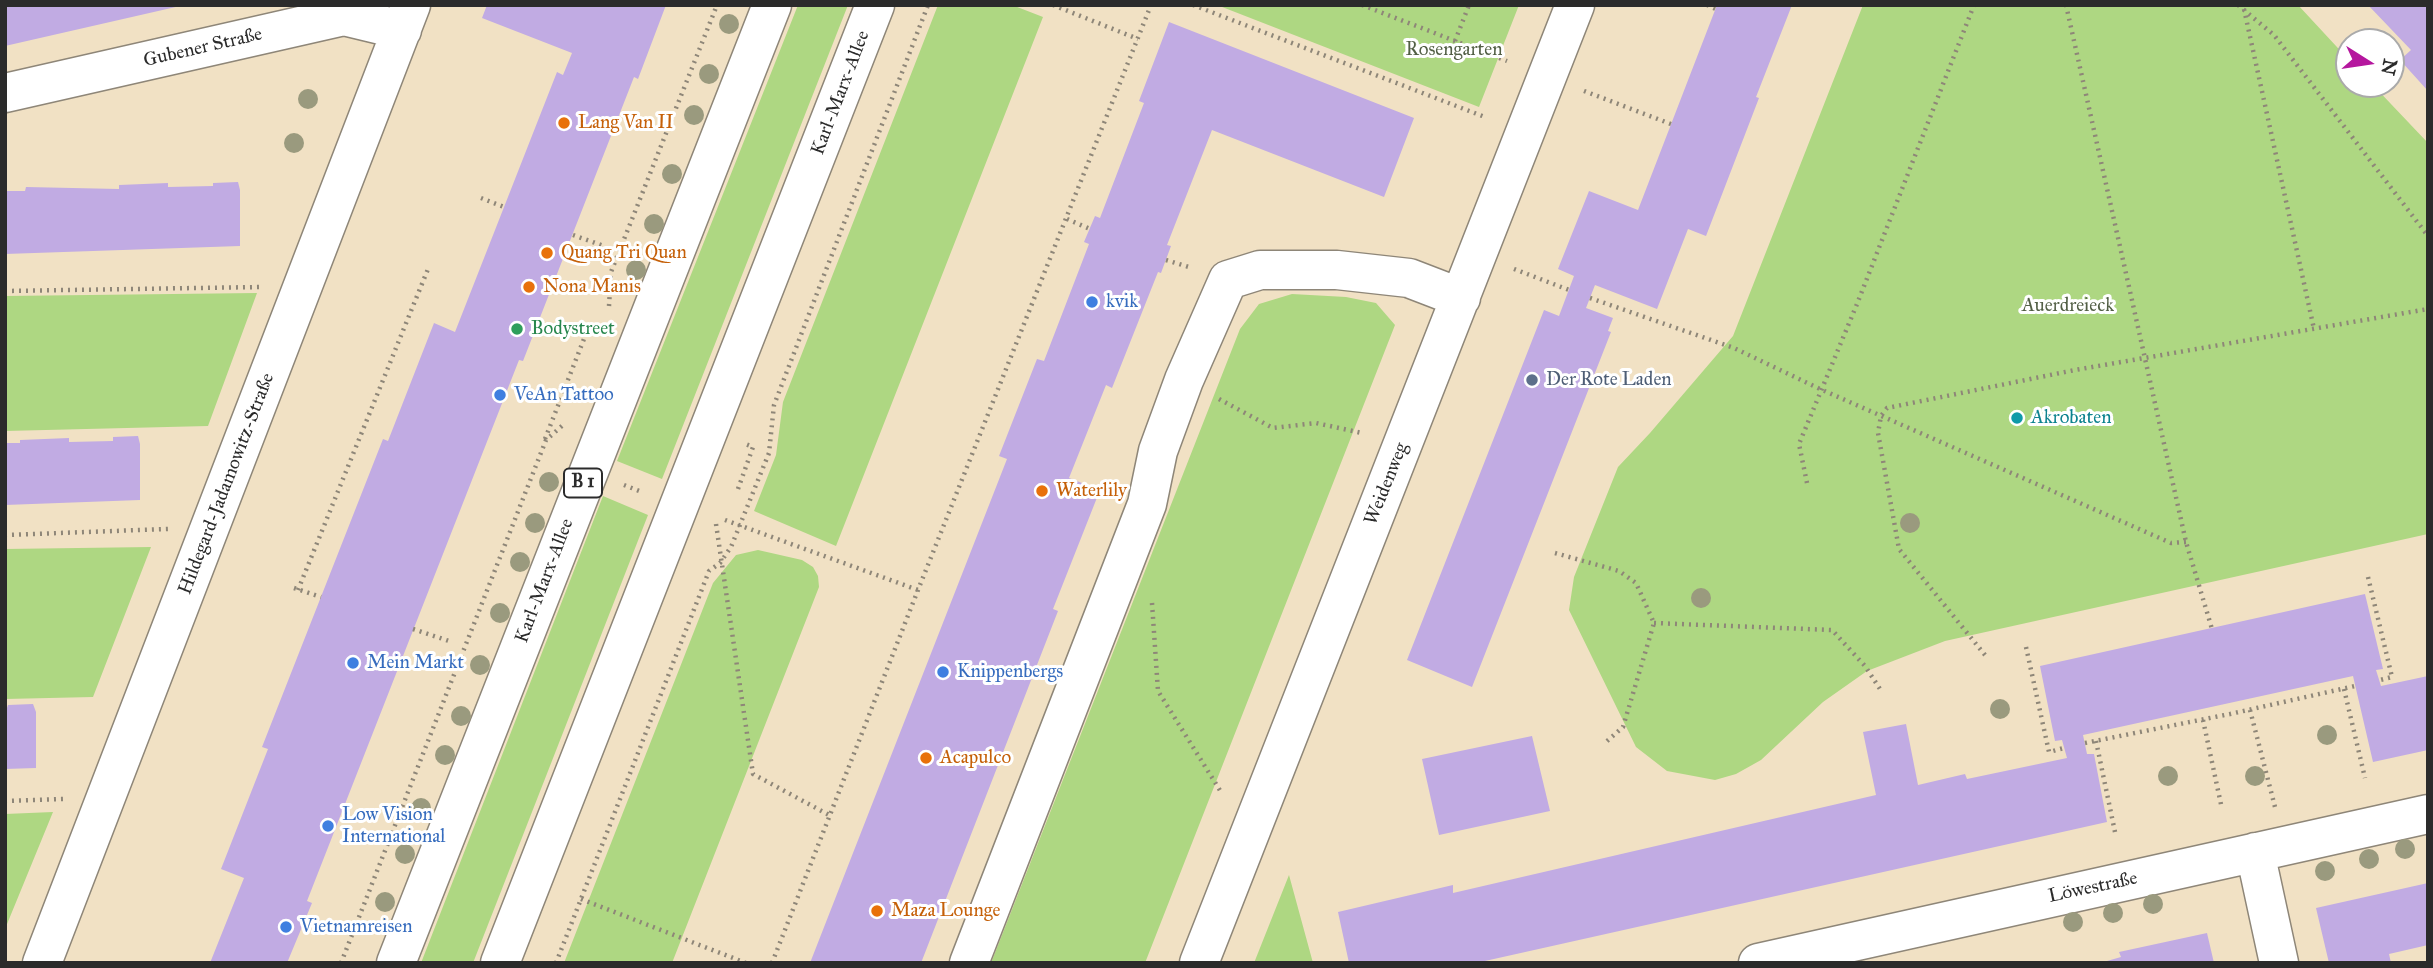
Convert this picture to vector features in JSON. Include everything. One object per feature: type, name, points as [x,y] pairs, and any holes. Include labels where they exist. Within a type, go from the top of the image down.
[{"type":"street","name":"Karl-Marx-Allee","points":[[396,963],[772,5]]},
{"type":"street","name":"Karl-Marx-Allee","points":[[500,963],[875,5]]},
{"type":"street","name":"Weidenweg","points":[[1199,963],[1575,5]]},
{"type":"street","name":"Gubener Straße","points":[[5,93],[344,16],[407,18]]},
{"type":"street","name":"Hildegard-Jadamowitz-Straße","points":[[43,963],[407,18]]},
{"type":"street","points":[[969,963],[1147,504],[1158,451],[1184,380],[1228,281],[1260,270],[1337,270],[1409,278],[1461,298]]},
{"type":"street","name":"Löwestraße","points":[[1758,963],[2428,814]]},
{"type":"street","points":[[2255,852],[2279,963]]},
{"type":"path","points":[[609,308],[611,272],[717,5]]},
{"type":"path","points":[[556,963],[709,571],[720,563],[731,548],[769,453],[774,405],[928,5]]},
{"type":"path","points":[[1052,5],[1138,39]]},
{"type":"path","points":[[772,963],[1151,5]]},
{"type":"path","points":[[1193,5],[1485,117]]},
{"type":"path","points":[[1362,5],[1507,61]]},
{"type":"path","points":[[1455,41],[1469,5]]},
{"type":"path","points":[[1707,5],[1716,9]]},
{"type":"path","points":[[1807,483],[1799,444],[1974,5]]},
{"type":"path","points":[[2066,5],[2186,542],[2212,629]]},
{"type":"path","points":[[2238,5],[2274,36],[2428,236]]},
{"type":"path","points":[[2244,9],[2315,329]]},
{"type":"path","points":[[1583,91],[1671,124]]},
{"type":"path","points":[[481,198],[504,206]]},
{"type":"path","points":[[1067,219],[1090,229]]},
{"type":"path","points":[[573,235],[604,246]]},
{"type":"path","points":[[1513,268],[1569,290]]},
{"type":"path","points":[[321,597],[296,589],[428,270]]},
{"type":"path","points":[[5,291],[255,285],[297,300]]},
{"type":"path","points":[[1590,299],[1734,348],[1820,389],[2171,543],[2186,542]]},
{"type":"path","points":[[1985,655],[1899,549],[1878,433],[1881,416],[1887,408],[2075,370],[2428,309]]},
{"type":"path","points":[[540,453],[589,326]]},
{"type":"path","points":[[1184,380],[1273,428],[1316,423],[1362,433]]},
{"type":"path","points":[[341,963],[546,440],[566,423]]},
{"type":"path","points":[[616,482],[648,495]]},
{"type":"path","points":[[715,518],[753,774],[830,815]]},
{"type":"path","points":[[726,520],[918,590]]},
{"type":"path","points":[[5,535],[170,529],[206,540]]},
{"type":"path","points":[[1555,552],[1619,571],[1636,583],[1654,623],[1623,727],[1606,742]]},
{"type":"path","points":[[2368,577],[2392,677],[2379,680]]},
{"type":"path","points":[[1152,598],[1157,691],[1221,792]]},
{"type":"path","points":[[1654,623],[1832,630],[1865,666],[1880,689]]},
{"type":"path","points":[[413,629],[449,641]]},
{"type":"path","points":[[2026,647],[2049,752],[2064,748]]},
{"type":"path","points":[[2085,743],[2355,686]]},
{"type":"path","points":[[2344,689],[2365,778]]},
{"type":"path","points":[[2250,710],[2277,810]]},
{"type":"path","points":[[2203,720],[2222,809]]},
{"type":"path","points":[[2096,741],[2115,832]]},
{"type":"path","points":[[5,801],[107,797]]},
{"type":"path","points":[[580,899],[746,963]]},
{"type":"green space","points":[[798,5],[848,5],[662,479],[617,461]]},
{"type":"green space","points":[[938,5],[1012,5],[1043,17],[836,546],[754,511],[776,455],[783,402]]},
{"type":"green space","name":"Rosengarten","points":[[1217,5],[1519,5],[1479,107]]},
{"type":"green space","name":"Auerdreieck","points":[[1863,5],[2298,5],[2335,45],[2335,98],[2385,98],[2428,143],[2428,534],[1945,641],[1867,671],[1823,702],[1761,760],[1736,774],[1715,780],[1667,771],[1636,747],[1569,610],[1574,577],[1618,467],[1733,336]]},
{"type":"green space","points":[[257,293],[208,426],[5,431],[5,296]]},
{"type":"green space","points":[[1292,294],[1346,297],[1376,303],[1395,325],[1145,963],[991,963],[1240,329],[1259,304]]},
{"type":"green space","points":[[603,496],[648,515],[473,963],[421,963]]},
{"type":"green space","points":[[151,547],[93,697],[5,699],[5,549]]},
{"type":"green space","points":[[758,550],[802,560],[813,567],[818,576],[819,587],[672,963],[564,963],[713,583],[736,555]]},
{"type":"green space","points":[[53,812],[5,929],[5,814]]},
{"type":"green space","points":[[1289,875],[1313,963],[1254,963]]},
{"type":"building","points":[[5,5],[180,5],[180,6],[5,46]]},
{"type":"building","points":[[487,5],[666,5],[638,79],[634,77],[523,361],[519,360],[307,901],[312,903],[287,963],[210,963],[244,878],[221,869],[268,749],[262,747],[383,439],[388,441],[434,323],[455,332],[557,72],[563,75],[572,53],[482,18]]},
{"type":"building","points":[[1717,5],[1792,5],[1706,236],[1688,229],[1657,309],[1595,285],[1586,308],[1613,318],[1608,331],[1611,332],[1472,687],[1407,660],[1544,310],[1559,316],[1574,276],[1558,269],[1589,191],[1638,210]]},
{"type":"building","points":[[2368,5],[2428,5],[2428,91],[2405,66],[2405,55],[2411,50],[2405,44],[2405,28],[2390,28]]},
{"type":"building","points":[[1169,22],[1414,118],[1384,197],[1212,130],[1167,245],[1171,246],[1161,273],[1158,272],[1112,388],[1106,385],[1069,478],[1100,490],[1053,609],[1058,611],[921,963],[810,963],[1007,459],[999,456],[1037,359],[1044,361],[1089,244],[1084,242],[1095,216],[1100,218],[1144,103],[1139,101]]},
{"type":"building","points":[[238,182],[240,246],[5,254],[5,191],[25,191],[26,187],[119,189],[119,185],[168,183],[168,187],[213,186],[213,183]]},
{"type":"building","points":[[138,436],[140,500],[5,505],[5,443],[69,438],[69,442],[113,441],[113,437]]},
{"type":"building","points":[[2365,594],[2383,669],[2376,670],[2381,686],[2428,676],[2428,750],[2373,762],[2353,676],[2083,735],[2087,754],[2094,754],[2107,822],[1476,963],[1349,963],[1338,912],[1453,885],[1453,893],[1876,795],[1863,732],[1906,724],[1918,785],[1965,774],[1967,779],[2067,758],[2062,740],[2055,741],[2040,666]]},
{"type":"building","points":[[33,704],[36,712],[36,768],[5,769],[5,709],[8,705]]},
{"type":"building","points":[[1532,736],[1550,811],[1439,835],[1422,759]]},
{"type":"building","points":[[2428,883],[2428,945],[2389,954],[2391,963],[2329,963],[2316,908]]},
{"type":"building","points":[[2207,933],[2214,963],[2100,963],[2121,957],[2119,952]]},
{"type":"place","name":"Lang Van II","points":[[564,123]]},
{"type":"place","name":"Quang Tri Quan","points":[[547,253]]},
{"type":"place","name":"Nona Manis","points":[[529,287]]},
{"type":"place","name":"kvik","points":[[1092,302]]},
{"type":"place","name":"Bodystreet","points":[[517,329]]},
{"type":"place","name":"Der Rote Laden","points":[[1532,380]]},
{"type":"place","name":"VeAn Tattoo","points":[[500,395]]},
{"type":"place","name":"Akrobaten","points":[[2017,418]]},
{"type":"place","name":"Waterlily","points":[[1042,491]]},
{"type":"place","name":"Mein Markt","points":[[353,663]]},
{"type":"place","name":"Knippenbergs","points":[[943,672]]},
{"type":"place","name":"Acapulco","points":[[926,758]]},
{"type":"place","name":"Low Vision International","points":[[328,826]]},
{"type":"place","name":"Maza Lounge","points":[[877,911]]},
{"type":"place","name":"Vietnamreisen","points":[[286,927]]}]
